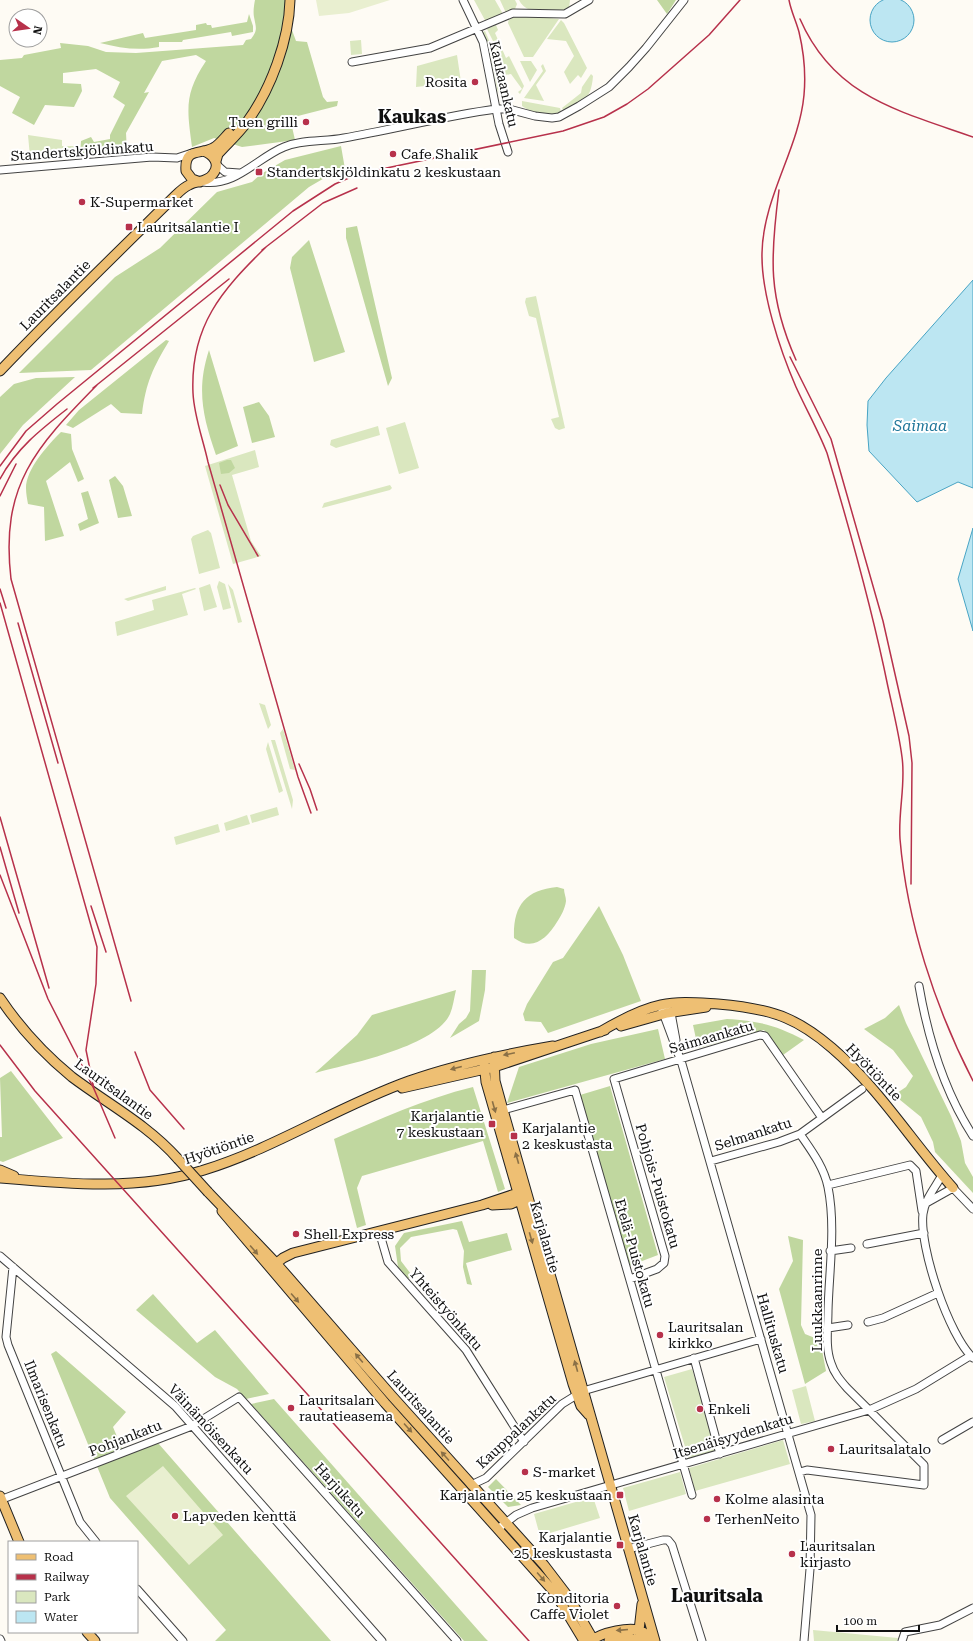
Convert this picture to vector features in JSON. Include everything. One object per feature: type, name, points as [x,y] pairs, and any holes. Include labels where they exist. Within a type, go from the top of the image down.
[{"type":"main road","points":[[263,93],[249,112],[217,146],[192,153],[186,162],[186,170],[192,179],[201,182],[213,175],[221,151],[247,122],[263,93],[282,48],[288,22],[290,0]]},
{"type":"main road","points":[[203,151],[212,155],[216,163]]},
{"type":"main road","name":"Lauritsalantie","points":[[0,371],[130,238],[178,186],[186,170]]},
{"type":"main road","name":"Lauritsalantie","points":[[130,238],[186,186],[201,182]]},
{"type":"main road","name":"Lauritsalantie","points":[[0,998],[17,1023],[55,1063],[148,1130],[178,1159],[208,1192],[226,1217],[273,1266],[471,1484],[555,1593],[584,1641]]},
{"type":"main road","name":"Hyötiöntie","points":[[600,1032],[614,1023],[660,1005],[692,1002],[721,1004],[759,1010],[786,1018],[817,1036],[874,1089],[952,1188]]},
{"type":"main road","name":"Hyötiöntie","points":[[0,1178],[81,1184],[120,1184],[148,1181],[203,1171],[270,1144],[388,1090],[417,1086],[494,1062],[532,1056],[552,1046],[667,1014],[721,1004]]},
{"type":"main road","name":"Karjalantie","points":[[494,1062],[522,1196]]},
{"type":"main road","name":"Karjalantie","points":[[484,1065],[580,1393],[590,1416],[656,1641]]},
{"type":"main road","points":[[0,1170],[23,1180]]},
{"type":"main road","points":[[273,1266],[293,1253],[482,1205],[501,1205],[522,1196]]},
{"type":"main road","name":"Lauritsalantie","points":[[273,1266],[385,1403],[502,1525],[544,1565],[570,1599],[593,1640]]},
{"type":"main road","points":[[0,1499],[19,1541]]},
{"type":"main road","name":"Karjalantie","points":[[642,1637],[643,1600]]},
{"type":"main road","name":"Karjalantie","points":[[642,1637],[648,1617]]},
{"type":"main road","points":[[593,1640],[616,1631],[652,1641]]},
{"type":"main road","points":[[88,1633],[95,1641]]},
{"type":"main road","points":[[609,1641],[642,1637]]},
{"type":"street","name":"Kaukaankatu","points":[[463,0],[486,53],[499,124],[508,152]]},
{"type":"street","points":[[352,62],[419,51],[513,13],[565,14],[589,0]]},
{"type":"street","points":[[201,182],[213,182],[228,179],[243,172],[285,146],[344,138],[496,109],[509,109],[536,116],[552,118],[559,117],[609,87],[646,48],[684,0]]},
{"type":"street","name":"Standertskjöldinkatu","points":[[0,170],[152,157],[183,157],[192,153]]},
{"type":"street","name":"Standertskjöldinkatu","points":[[167,158],[182,165],[186,170]]},
{"type":"street","points":[[216,163],[222,171],[228,173],[243,172]]},
{"type":"street","points":[[919,986],[925,1018],[939,1066],[973,1136]]},
{"type":"street","name":"Hallituskatu","points":[[660,1005],[667,1014],[711,1161],[800,1472],[812,1523],[804,1641]]},
{"type":"street","name":"Saimaankatu","points":[[614,1079],[760,1035],[765,1036],[822,1118]]},
{"type":"street","name":"Pohjois-Puistokatu","points":[[614,1079],[665,1256],[664,1263],[657,1269],[630,1279]]},
{"type":"street","name":"Selmankatu","points":[[711,1161],[779,1142],[800,1134],[862,1089]]},
{"type":"street","name":"Etelä-Puistokatu","points":[[503,1110],[575,1090],[692,1495]]},
{"type":"street","name":"Luukkaanrinne","points":[[800,1134],[818,1162],[828,1185],[832,1220],[827,1339],[830,1361],[836,1376],[924,1465],[924,1485],[807,1470],[800,1472]]},
{"type":"street","points":[[828,1185],[895,1168],[913,1166],[918,1178],[924,1233],[938,1292],[959,1341],[972,1357]]},
{"type":"street","points":[[923,1215],[926,1203],[942,1175]]},
{"type":"street","points":[[926,1203],[952,1188]]},
{"type":"street","name":"Hyötiöntie","points":[[952,1188],[973,1209]]},
{"type":"street","name":"Yhteistyönkatu","points":[[379,1231],[388,1262],[466,1350],[524,1442]]},
{"type":"street","points":[[867,1244],[924,1233]]},
{"type":"street","points":[[830,1251],[851,1248]]},
{"type":"street","name":"Väinämöisenkatu","points":[[0,1256],[175,1406],[382,1641]]},
{"type":"street","name":"Ilmarisenkatu","points":[[13,1267],[6,1337],[80,1522],[95,1541]]},
{"type":"street","points":[[868,1322],[883,1318],[938,1292]]},
{"type":"street","points":[[828,1328],[848,1326]]},
{"type":"street","name":"Kauppalankatu","points":[[471,1484],[486,1478],[562,1404],[580,1393],[761,1339]]},
{"type":"street","name":"Itsenäisyydenkatu","points":[[502,1525],[516,1515],[532,1508],[869,1410],[916,1389],[972,1357]]},
{"type":"street","points":[[694,1358],[720,1454]]},
{"type":"street","name":"Harjukatu","points":[[192,1426],[239,1397],[458,1641]]},
{"type":"street","points":[[942,1440],[973,1422]]},
{"type":"street","name":"Pohjankatu","points":[[0,1499],[192,1426]]},
{"type":"street","points":[[628,1549],[668,1540],[672,1545],[702,1641]]},
{"type":"street","points":[[138,1590],[183,1641]]},
{"type":"street","points":[[902,1641],[903,1634],[907,1631],[940,1625],[973,1608]]},
{"type":"green space","points":[[255,0],[286,0],[286,14],[296,41],[307,42],[323,97],[327,102],[338,101],[337,106],[290,118],[295,140],[242,147],[214,138],[192,147],[188,112],[189,102],[194,83],[206,61],[196,55],[162,61],[144,93],[149,92],[126,133],[127,152],[80,157],[81,141],[91,137],[94,142],[110,139],[110,135],[125,105],[113,97],[120,82],[96,69],[63,73],[63,83],[81,84],[82,91],[74,107],[45,105],[34,125],[12,113],[20,97],[0,86],[0,60],[22,58],[24,55],[61,48],[60,43],[88,46],[106,52],[136,53],[243,45],[246,40],[251,39],[256,31],[254,13]]},
{"type":"green space","points":[[316,0],[390,0],[349,13],[319,16]]},
{"type":"green space","points":[[474,0],[495,0],[503,14],[486,22]]},
{"type":"green space","points":[[500,0],[515,0],[517,4],[515,9],[506,13]]},
{"type":"green space","points":[[519,0],[570,0],[569,9],[541,13],[528,9]]},
{"type":"green space","points":[[657,0],[676,0],[667,14]]},
{"type":"green space","points":[[249,14],[253,26],[253,32],[232,36],[231,32],[183,40],[182,42],[159,42],[159,47],[144,49],[122,48],[100,43],[143,33],[145,38],[196,30],[196,25],[206,23],[207,25],[211,25],[212,28],[247,22]]},
{"type":"green space","points":[[522,15],[559,19],[533,57],[524,57],[508,23],[509,18]]},
{"type":"green space","points":[[561,20],[564,23],[587,68],[581,78],[578,75],[570,84],[564,72],[574,56],[566,41],[547,39]]},
{"type":"green space","points":[[496,25],[498,30],[495,33],[506,58],[509,56],[524,86],[520,94],[518,92],[522,89],[511,74],[503,75],[507,96],[515,97],[510,99],[505,97],[496,47],[487,29]]},
{"type":"green space","points":[[485,31],[492,47],[500,89],[498,93],[489,48],[483,32]]},
{"type":"green space","points":[[361,40],[362,54],[351,55],[350,41]]},
{"type":"green space","points":[[457,55],[461,82],[457,87],[453,88],[452,83],[416,87],[417,66]]},
{"type":"green space","points":[[520,61],[531,61],[537,70],[530,82]]},
{"type":"green space","points":[[543,64],[546,71],[536,85],[544,101],[524,98],[543,71],[541,66]]},
{"type":"green space","points":[[591,74],[593,76],[592,84],[588,95],[581,102],[564,111],[562,108],[581,93],[582,87]]},
{"type":"green space","points":[[522,101],[560,108],[561,112],[551,115],[536,113],[522,106]]},
{"type":"green space","points":[[28,135],[62,140],[62,146],[75,146],[76,153],[30,157]]},
{"type":"green space","points":[[341,146],[345,169],[333,173],[309,187],[91,370],[19,373],[115,277],[160,248],[217,192],[252,182],[261,174],[285,160]]},
{"type":"green space","points":[[357,226],[392,378],[388,386],[346,238],[346,228]]},
{"type":"green space","points":[[309,240],[345,352],[314,362],[290,268],[292,257]]},
{"type":"green space","points":[[536,296],[565,428],[559,430],[555,428],[551,419],[559,417],[536,318],[529,316],[525,302],[526,298]]},
{"type":"green space","points":[[166,340],[169,341],[154,368],[148,384],[142,414],[121,413],[111,404],[73,428],[66,425],[79,410]]},
{"type":"green space","points":[[209,350],[238,446],[216,455],[205,416],[202,391],[205,364]]},
{"type":"green space","points":[[75,377],[23,425],[0,454],[0,397],[14,384],[36,378]]},
{"type":"green space","points":[[259,402],[269,416],[275,437],[252,443],[243,407]]},
{"type":"green space","points":[[405,422],[419,468],[399,474],[386,428]]},
{"type":"green space","points":[[378,426],[380,435],[336,448],[330,445],[331,440]]},
{"type":"green space","points":[[61,432],[71,434],[72,449],[84,479],[78,482],[70,462],[46,481],[64,536],[45,541],[44,507],[28,504],[26,490],[27,481],[34,465]]},
{"type":"green space","points":[[255,450],[259,467],[232,475],[251,541],[261,556],[233,564],[205,466]]},
{"type":"green space","points":[[231,460],[235,468],[229,473],[221,474],[219,463]]},
{"type":"green space","points":[[115,476],[123,486],[132,516],[118,518],[109,480]]},
{"type":"green space","points":[[390,485],[392,488],[390,490],[322,508],[324,503]]},
{"type":"green space","points":[[88,491],[99,523],[80,531],[78,524],[88,519],[81,493]]},
{"type":"green space","points":[[208,530],[211,533],[220,568],[199,574],[191,539],[193,536]]},
{"type":"green space","points":[[219,581],[225,584],[231,608],[223,610],[217,587]]},
{"type":"green space","points":[[210,584],[217,607],[204,611],[199,588]]},
{"type":"green space","points":[[228,584],[233,590],[242,622],[238,623]]},
{"type":"green space","points":[[166,586],[166,590],[128,601],[124,599]]},
{"type":"green space","points":[[195,588],[196,589],[182,594],[188,615],[117,636],[115,622],[154,610],[152,600]]},
{"type":"green space","points":[[259,703],[265,705],[271,725],[268,729]]},
{"type":"green space","points":[[283,729],[295,770],[290,769],[280,733]]},
{"type":"green space","points":[[271,740],[275,740],[293,800],[292,809]]},
{"type":"green space","points":[[268,742],[283,791],[279,793],[266,749]]},
{"type":"green space","points":[[277,807],[279,815],[252,823],[250,815]]},
{"type":"green space","points":[[247,815],[250,824],[226,831],[224,823]]},
{"type":"green space","points":[[218,824],[220,832],[176,845],[174,837]]},
{"type":"green space","points":[[557,887],[564,889],[566,900],[564,910],[549,933],[539,941],[527,944],[514,938],[516,917],[523,902],[529,896],[537,892]]},
{"type":"green space","points":[[599,906],[623,955],[641,1001],[548,1033],[541,1022],[525,1021],[523,1014],[527,1004],[553,962],[563,958]]},
{"type":"green space","points":[[472,970],[486,970],[485,990],[479,1021],[450,1038],[470,1011]]},
{"type":"green space","points":[[456,990],[450,1014],[441,1026],[427,1036],[409,1045],[368,1059],[315,1073],[357,1035],[372,1015]]},
{"type":"green space","points":[[899,1005],[906,1023],[951,1116],[961,1141],[965,1163],[973,1177],[973,1193],[935,1152],[933,1142],[921,1117],[894,1095],[906,1087],[913,1076],[893,1050],[864,1029],[885,1018]]},
{"type":"green space","points":[[727,1019],[749,1021],[776,1027],[804,1040],[783,1055],[764,1030],[698,1048],[693,1025]]},
{"type":"green space","points":[[658,1029],[665,1059],[507,1103],[519,1067],[591,1044]]},
{"type":"green space","points":[[11,1071],[63,1138],[3,1162],[0,1161],[0,1137],[2,1137],[0,1078]]},
{"type":"green space","points":[[610,1086],[658,1255],[629,1266],[580,1095]]},
{"type":"green space","points":[[473,1087],[505,1189],[498,1192],[483,1141],[362,1176],[357,1188],[366,1225],[357,1228],[334,1139],[420,1103]]},
{"type":"green space","points":[[462,1221],[469,1242],[507,1233],[512,1250],[466,1263],[472,1285],[467,1284],[463,1267],[464,1251],[457,1230],[453,1229],[411,1237],[400,1248],[401,1261],[414,1278],[408,1278],[398,1267],[395,1246],[404,1233]]},
{"type":"green space","points":[[788,1236],[803,1240],[801,1325],[805,1334],[820,1340],[826,1371],[805,1384],[779,1289],[793,1261]]},
{"type":"green space","points":[[153,1294],[197,1343],[215,1330],[269,1394],[246,1399],[237,1389],[215,1377],[136,1310]]},
{"type":"green space","points":[[56,1351],[126,1412],[113,1427],[125,1456],[158,1443],[331,1641],[215,1641],[226,1630],[110,1498],[51,1354]]},
{"type":"green space","points":[[692,1369],[717,1451],[689,1460],[664,1377]]},
{"type":"green space","points":[[806,1386],[815,1421],[801,1424],[792,1390]]},
{"type":"green space","points":[[274,1399],[488,1641],[464,1641],[251,1404]]},
{"type":"green space","points":[[783,1440],[790,1464],[695,1491],[689,1468]]},
{"type":"green space","name":"Lapveden kenttä","points":[[163,1466],[223,1535],[189,1565],[126,1496]]},
{"type":"green space","points":[[680,1472],[686,1494],[629,1511],[623,1488]]},
{"type":"green space","points":[[496,1479],[521,1505],[508,1507],[488,1487]]},
{"type":"green space","points":[[593,1497],[600,1518],[540,1536],[534,1514]]},
{"type":"green space","points":[[813,1630],[898,1638],[897,1641],[814,1641]]},
{"type":"water","points":[[883,-1],[901,-1],[908,4],[913,11],[913,29],[908,36],[901,41],[883,41],[876,36],[871,29],[871,11],[876,4]]},
{"type":"water","name":"Saimaa","points":[[973,280],[973,488],[958,482],[917,502],[869,451],[867,425],[868,401],[886,378]]},
{"type":"water","points":[[973,528],[973,631],[958,579]]},
{"type":"railway","points":[[0,466],[26,431],[57,404],[293,211],[335,184],[358,174],[563,131],[604,117],[627,104],[648,89],[709,35],[740,0]]},
{"type":"railway","points":[[789,0],[799,32],[802,48],[805,71],[805,87],[801,115],[789,154],[768,212],[762,253],[765,286],[768,303],[784,356],[796,387],[827,453],[860,569],[882,657],[901,748],[903,777],[900,839],[909,901],[916,933],[935,994],[959,1053],[973,1081]]},
{"type":"railway","points":[[800,19],[814,45],[831,67],[850,84],[872,98],[895,109],[973,137]]},
{"type":"railway","points":[[262,250],[323,203],[357,188]]},
{"type":"railway","points":[[779,190],[774,236],[774,277],[780,316],[796,360]]},
{"type":"railway","points":[[266,247],[223,294],[212,311],[203,329],[197,348],[193,369],[193,393],[197,419],[208,462],[298,777],[311,813]]},
{"type":"railway","points":[[93,388],[229,279]]},
{"type":"railway","points":[[790,357],[831,439],[883,621],[909,736],[912,763],[911,884]]},
{"type":"railway","points":[[97,385],[56,428],[40,449],[27,470],[17,493],[11,518],[9,546],[11,579],[131,1001]]},
{"type":"railway","points":[[0,479],[6,468],[21,449],[38,432],[67,409]]},
{"type":"railway","points":[[0,496],[16,464]]},
{"type":"railway","points":[[220,485],[228,505],[258,556]]},
{"type":"railway","points":[[0,589],[6,608]]},
{"type":"railway","points":[[0,603],[97,947],[96,984],[86,1050],[94,1089]]},
{"type":"railway","points":[[18,623],[58,763]]},
{"type":"railway","points":[[299,764],[317,810]]},
{"type":"railway","points":[[0,817],[49,988]]},
{"type":"railway","points":[[0,847],[19,913]]},
{"type":"railway","points":[[0,875],[48,999],[94,1089],[115,1138]]},
{"type":"railway","points":[[91,906],[106,952]]},
{"type":"railway","points":[[0,1045],[35,1091],[529,1641]]},
{"type":"railway","points":[[135,1052],[150,1090],[184,1129]]},
{"type":"place","name":"Rosita","points":[[475,82]]},
{"type":"place","name":"Tuen grilli","points":[[306,122]]},
{"type":"place","name":"Cafe Shalik","points":[[393,154]]},
{"type":"place","name":"Standertskjöldinkatu 2 keskustaan","points":[[259,172]]},
{"type":"place","name":"K-Supermarket","points":[[82,202]]},
{"type":"place","name":"Lauritsalantie I","points":[[129,227]]},
{"type":"place","name":"Karjalantie 7 keskustaan","points":[[492,1124]]},
{"type":"place","name":"Karjalantie 2 keskustasta","points":[[514,1136]]},
{"type":"place","name":"Shell Express","points":[[296,1234]]},
{"type":"place","name":"Lauritsalan kirkko","points":[[660,1335]]},
{"type":"place","name":"Lauritsalan rautatieasema","points":[[291,1408]]},
{"type":"place","name":"Enkeli","points":[[700,1409]]},
{"type":"place","name":"Lauritsalatalo","points":[[831,1449]]},
{"type":"place","name":"S-market","points":[[525,1472]]},
{"type":"place","name":"Karjalantie 25 keskustaan","points":[[620,1495]]},
{"type":"place","name":"Kolme alasinta","points":[[717,1499]]},
{"type":"place","name":"Lapveden kenttä","points":[[175,1516]]},
{"type":"place","name":"TerhenNeito","points":[[707,1519]]},
{"type":"place","name":"Karjalantie 25 keskustasta","points":[[620,1545]]},
{"type":"place","name":"Lauritsalan kirjasto","points":[[792,1554]]},
{"type":"place","name":"Konditoria Caffe Violet","points":[[617,1606]]},
{"type":"district","name":"Kaukas","points":[[412,116]]},
{"type":"district","name":"Lauritsala","points":[[717,1595]]}]
